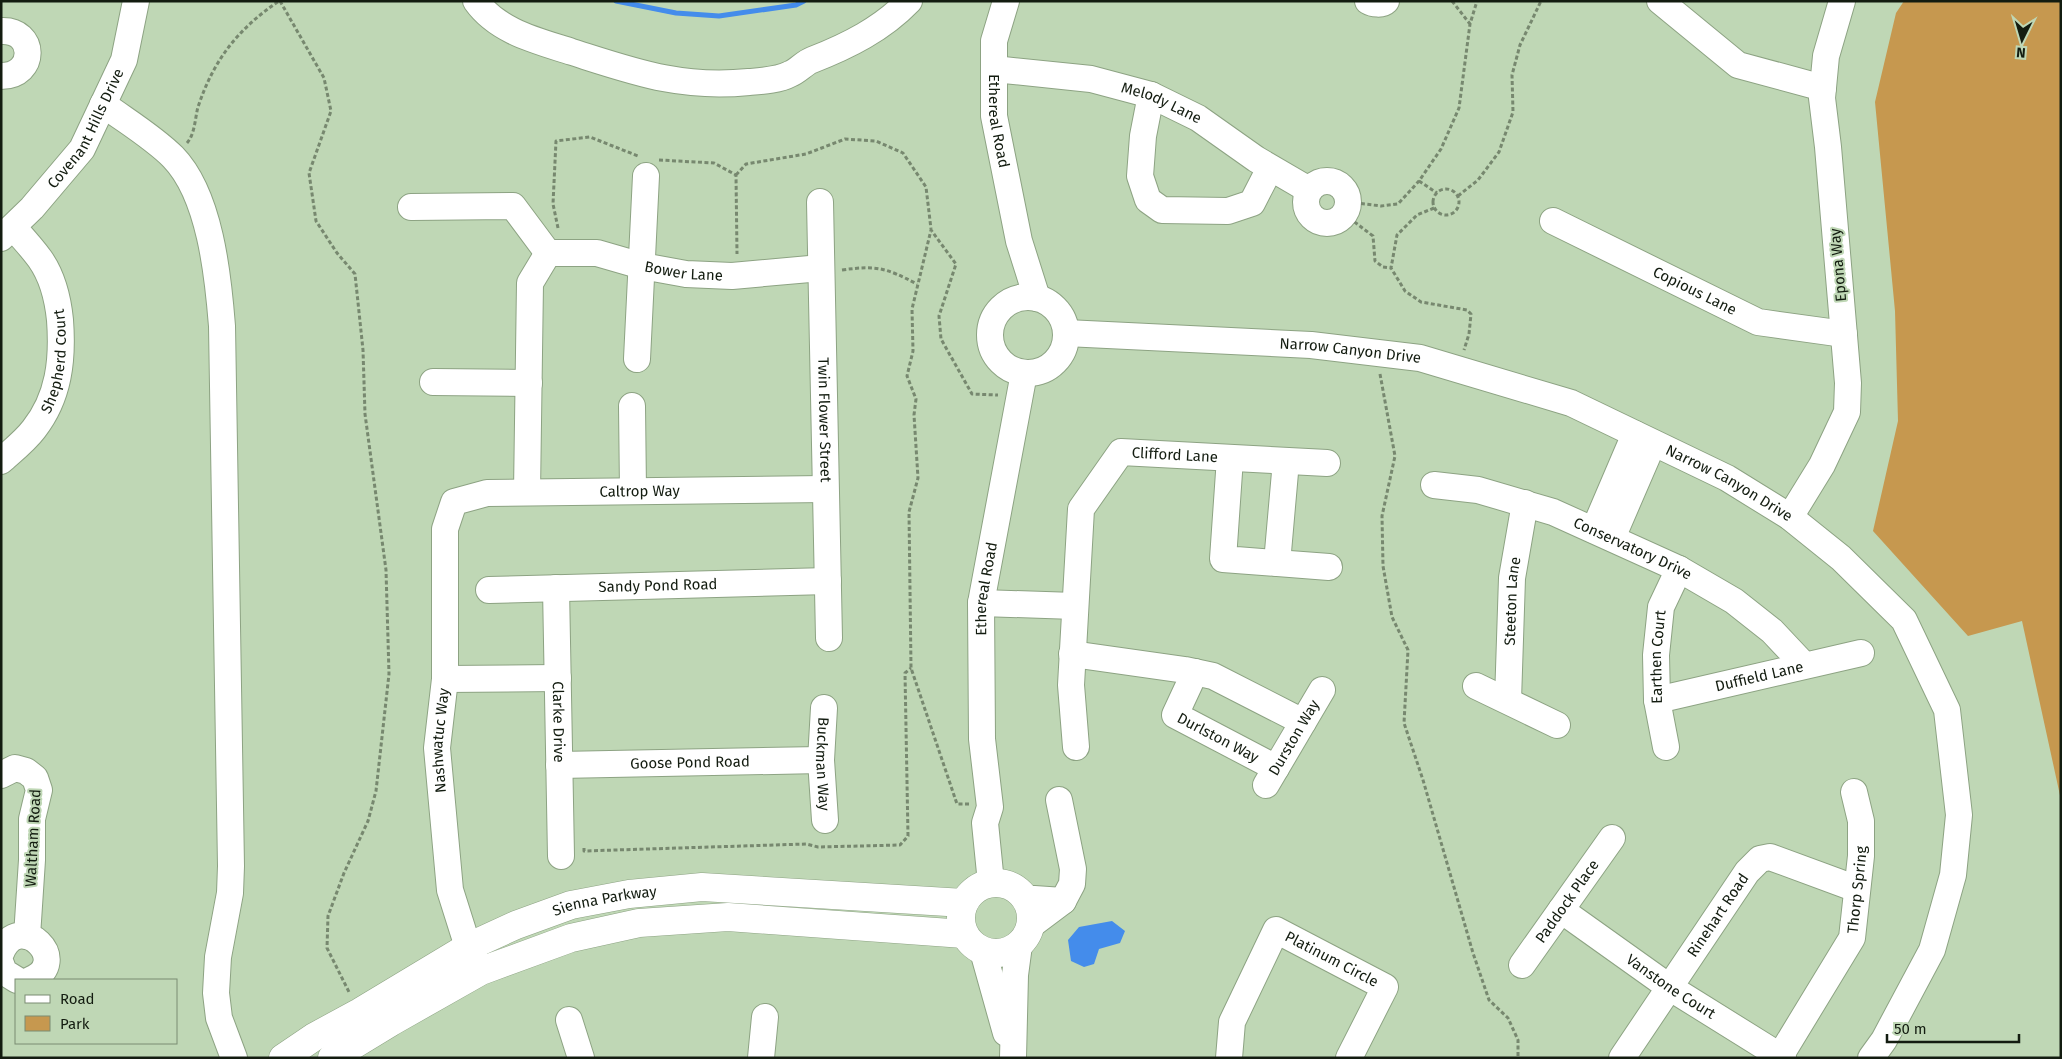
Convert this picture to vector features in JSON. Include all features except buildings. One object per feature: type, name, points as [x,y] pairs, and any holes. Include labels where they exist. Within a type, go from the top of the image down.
[{"type":"main road","points":[[1000,884],[1017,890],[1027,925],[1002,953],[974,943],[961,918],[964,903],[975,890],[1000,884]]},
{"type":"main road","name":"Sienna Parkway","points":[[283,1058],[314,1037],[360,1012],[468,947],[516,925],[571,905],[629,894],[702,887],[964,903]]},
{"type":"main road","name":"Sienna Parkway","points":[[332,1058],[379,1029],[481,972],[571,938],[639,923],[728,918],[974,943]]},
{"type":"street","name":"Covenant Hills Drive","points":[[7,232],[32,208],[82,149],[124,60],[136,1]]},
{"type":"street","points":[[476,1],[494,20],[525,36],[651,76],[696,84],[730,84],[761,81],[790,74],[808,61],[840,49],[872,32],[909,1]]},
{"type":"street","name":"Ethereal Road","points":[[1006,1],[994,41],[994,116],[1019,241],[1025,299]]},
{"type":"street","points":[[1368,1],[1371,3],[1384,3],[1386,1]]},
{"type":"street","points":[[1660,1],[1738,65],[1823,88]]},
{"type":"street","name":"Epona Way","points":[[1790,517],[1822,465],[1847,412],[1848,383],[1828,147],[1822,98],[1826,56],[1842,1]]},
{"type":"street","points":[[1,31],[9,30],[24,40],[28,48],[28,57],[24,66],[18,72],[10,76],[1,76]]},
{"type":"street","name":"Melody Lane","points":[[994,69],[1091,79],[1151,95],[1198,118],[1270,168],[1309,190]]},
{"type":"street","points":[[1151,95],[1143,136],[1140,176],[1148,200],[1162,210],[1228,211],[1252,203],[1270,168]]},
{"type":"street","points":[[103,104],[170,154],[193,187],[211,241],[219,291],[222,326],[231,866],[230,892],[218,957],[216,993],[219,1018],[234,1058]]},
{"type":"street","points":[[638,358],[646,176]]},
{"type":"street","points":[[1320,182],[1333,182],[1344,189],[1346,208],[1334,222],[1320,223],[1310,215],[1305,203],[1309,190],[1320,182]]},
{"type":"street","name":"Twin Flower Street","points":[[820,202],[829,638]]},
{"type":"street","points":[[411,207],[513,206],[548,253],[530,283],[527,492]]},
{"type":"street","name":"Copious Lane","points":[[1553,221],[1758,322],[1844,334]]},
{"type":"street","name":"Shepherd Court","points":[[1,461],[34,429],[48,407],[58,380],[62,354],[58,309],[50,277],[41,259],[7,232]]},
{"type":"street","name":"Bower Lane","points":[[548,253],[596,253],[642,266],[686,274],[732,276],[821,270]]},
{"type":"street","points":[[1025,299],[1048,303],[1057,311],[1063,321],[1066,333],[1061,354],[1054,362],[1035,372],[1022,384],[1013,370],[995,356],[989,334],[991,323],[996,313],[1004,304],[1025,299]]},
{"type":"street","name":"Narrow Canyon Drive","points":[[1066,333],[1311,345],[1420,358],[1571,403],[1727,478],[1790,517],[1841,558],[1904,620],[1947,710],[1959,815],[1953,876],[1932,950],[1884,1040],[1872,1058]]},
{"type":"street","points":[[432,382],[529,383]]},
{"type":"street","name":"Ethereal Road","points":[[1000,884],[997,820],[989,805],[982,739],[981,603],[1022,384]]},
{"type":"street","points":[[632,406],[633,492]]},
{"type":"street","points":[[1603,534],[1644,439]]},
{"type":"street","name":"Clifford Lane","points":[[1075,606],[1081,509],[1121,452],[1327,463]]},
{"type":"street","name":"Clifford Lane","points":[[1230,458],[1223,559],[1330,567]]},
{"type":"street","points":[[1278,563],[1286,461]]},
{"type":"street","name":"Conservatory Drive","points":[[1434,485],[1478,490],[1553,512],[1679,569],[1734,601],[1772,631],[1804,665]]},
{"type":"street","name":"Caltrop Way","points":[[454,502],[487,493],[825,489]]},
{"type":"street","name":"Nashwatuc Way","points":[[454,502],[445,529],[445,679],[437,748],[450,890],[468,947],[481,972]]},
{"type":"street","name":"Steeton Lane","points":[[1508,700],[1512,578],[1524,503]]},
{"type":"street","name":"Earthen Court","points":[[1666,747],[1657,700],[1656,655],[1661,607],[1679,569]]},
{"type":"street","name":"Sandy Pond Road","points":[[489,590],[828,581]]},
{"type":"street","name":"Clarke Drive","points":[[556,588],[561,856]]},
{"type":"street","points":[[981,603],[1075,606],[1071,685],[1076,747]]},
{"type":"street","points":[[1072,654],[1213,676],[1303,722]]},
{"type":"street","name":"Duffield Lane","points":[[1657,700],[1804,665],[1861,654]]},
{"type":"street","name":"Durlston Way","points":[[1195,672],[1175,715],[1271,777]]},
{"type":"street","points":[[445,679],[558,678]]},
{"type":"street","points":[[1476,686],[1557,725]]},
{"type":"street","name":"Durston Way","points":[[1271,777],[1322,690]]},
{"type":"street","name":"Buckman Way","points":[[824,708],[821,760],[825,820]]},
{"type":"street","name":"Goose Pond Road","points":[[559,765],[821,760]]},
{"type":"street","name":"Waltham Road","points":[[1,775],[15,768],[26,770],[35,778],[39,790],[32,819],[28,936]]},
{"type":"street","name":"Thorp Spring","points":[[1781,1057],[1852,938],[1861,856],[1861,821],[1854,792]]},
{"type":"street","points":[[1013,1058],[1015,975],[1027,925],[1063,901],[1072,884],[1073,870],[1059,800]]},
{"type":"street","name":"Paddock Place","points":[[1522,965],[1612,838]]},
{"type":"street","name":"Rinehart Road","points":[[1622,1058],[1747,872],[1760,859],[1770,857],[1857,890]]},
{"type":"street","name":"Vanstone Court","points":[[1560,910],[1669,986],[1781,1057]]},
{"type":"street","name":"Platinum Circle","points":[[1229,1058],[1232,1022],[1276,930],[1385,987],[1349,1058]]},
{"type":"street","points":[[1,953],[10,939],[18,936],[28,936],[36,939],[46,953],[46,962],[43,971],[32,979]]},
{"type":"street","points":[[974,943],[1013,1058]]},
{"type":"street","points":[[1,964],[4,972],[15,979]]},
{"type":"street","points":[[762,1058],[765,1017]]},
{"type":"street","points":[[570,1020],[581,1058]]},
{"type":"path","points":[[170,154],[190,139],[198,107],[210,76],[228,46],[246,26],[279,1],[324,78],[331,111],[309,173],[316,221],[337,253],[354,274],[363,350],[365,414],[386,570],[389,674],[376,791],[368,821],[344,873],[328,916],[327,948],[360,1012]]},
{"type":"path","points":[[1452,1],[1470,24]]},
{"type":"path","points":[[1346,208],[1398,204],[1418,181],[1441,149],[1459,108],[1470,24],[1477,1]]},
{"type":"path","points":[[1458,196],[1478,180],[1499,152],[1513,112],[1512,75],[1520,45],[1542,1]]},
{"type":"path","points":[[736,175],[746,164],[806,154],[845,139],[876,141],[903,153],[926,187],[931,230],[912,309],[913,351],[908,376],[916,399],[914,415],[918,478],[909,512],[911,668],[958,804],[989,805]]},
{"type":"path","points":[[1418,181],[1436,193]]},
{"type":"path","points":[[1444,189],[1452,190],[1458,196],[1459,204],[1455,212],[1448,215],[1440,214],[1434,208],[1433,200],[1436,193],[1444,189]]},
{"type":"path","points":[[1346,208],[1373,236],[1375,261],[1383,267],[1391,268]]},
{"type":"path","points":[[1434,208],[1417,215],[1396,235],[1391,268],[1405,292],[1420,302],[1467,310],[1471,314],[1469,334],[1459,370]]},
{"type":"path","points":[[931,230],[956,264],[939,316],[941,339],[972,394],[1022,384]]},
{"type":"path","points":[[821,270],[864,267],[889,270],[917,284]]},
{"type":"path","points":[[1376,353],[1396,456],[1382,516],[1383,566],[1392,617],[1408,650],[1404,723],[1423,780],[1480,972],[1490,1000],[1508,1018],[1518,1040],[1518,1058]]},
{"type":"path","points":[[584,842],[584,851],[806,844],[818,847],[900,845],[908,836],[905,673],[911,668]]},
{"type":"green space","points":[[1904,1],[2061,1],[2061,800],[2022,621],[1968,636],[1873,531],[1898,421],[1895,311],[1875,102],[1896,13]]},
{"type":"water","points":[[1112,921],[1125,931],[1120,943],[1099,949],[1094,964],[1084,967],[1071,961],[1068,940],[1079,927]]},
{"type":"waterway","points":[[616,1],[676,13],[719,16],[796,5],[804,1]]}]
